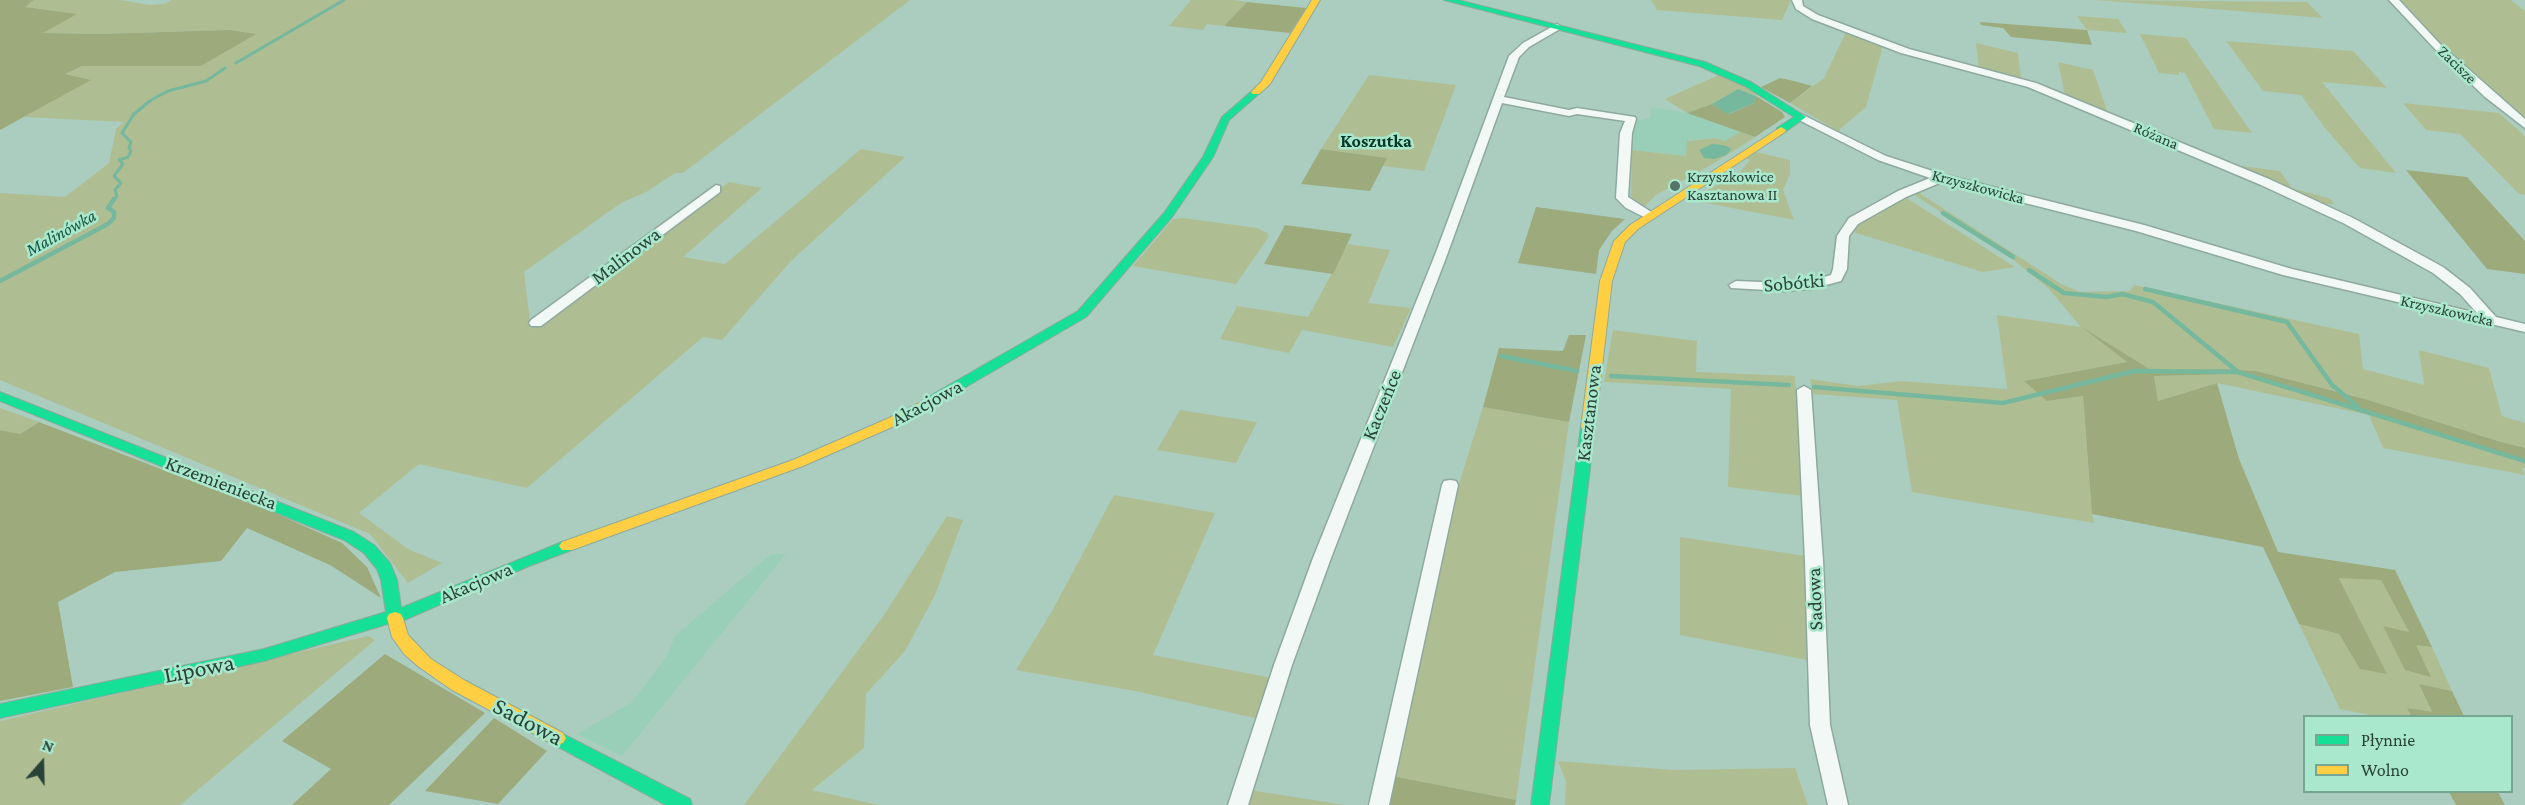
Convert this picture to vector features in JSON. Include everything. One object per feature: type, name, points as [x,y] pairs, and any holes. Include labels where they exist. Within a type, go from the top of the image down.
[{"type":"street","name":"Akacjowa","points":[[394,616],[524,562],[798,463],[894,421],[983,373],[1082,314],[1168,215],[1208,157],[1225,119],[1265,84],[1316,0]]},
{"type":"street","name":"Krzyszkowicka","points":[[1448,0],[1702,64],[1748,84],[1801,117],[1882,158],[1941,178],[2140,228],[2288,272],[2525,328]]},
{"type":"street","name":"Różana","points":[[1797,0],[1799,7],[1815,17],[1905,51],[2041,88],[2265,182],[2328,211],[2438,270],[2465,291],[2492,321]]},
{"type":"street","name":"Zacisze","points":[[2394,0],[2444,53],[2525,125]]},
{"type":"street","name":"Kaczeńce","points":[[1238,805],[1283,665],[1322,558],[1408,342],[1478,152],[1500,99],[1514,56],[1526,45],[1557,27]]},
{"type":"street","points":[[1500,99],[1569,113],[1577,111],[1630,118],[1626,133],[1622,198],[1630,205],[1650,215]]},
{"type":"street","name":"Kasztanowa","points":[[1540,805],[1605,281],[1620,241],[1650,215],[1801,117]]},
{"type":"street","name":"Sobótki","points":[[1736,285],[1785,287],[1811,285],[1836,278],[1840,269],[1843,236],[1853,221],[1902,194],[1941,178]]},
{"type":"street","name":"Malinowa","points":[[536,323],[716,189]]},
{"type":"street","name":"Sadowa","points":[[1804,390],[1814,561],[1820,724],[1838,805]]},
{"type":"street","name":"Krzemieniecka","points":[[0,396],[349,536],[369,549],[384,567],[389,580],[394,616]]},
{"type":"street","points":[[1379,805],[1450,485]]},
{"type":"street","name":"Lipowa","points":[[0,711],[264,655],[394,616]]},
{"type":"street","name":"Sadowa","points":[[394,616],[400,637],[410,650],[440,673],[498,707],[683,805]]},
{"type":"shaded area","points":[[0,0],[34,0],[25,7],[77,14],[43,33],[100,34],[230,30],[256,34],[201,66],[82,66],[65,74],[91,80],[0,130]]},
{"type":"shaded area","points":[[34,0],[121,0],[149,5],[164,4],[172,0],[910,0],[683,173],[675,173],[648,191],[621,203],[524,272],[531,329],[729,182],[762,188],[683,257],[725,264],[861,149],[905,157],[791,261],[722,340],[703,337],[527,488],[419,464],[359,513],[408,549],[442,563],[408,583],[370,534],[0,380],[0,193],[65,197],[109,163],[116,129],[124,122],[24,117],[90,80],[64,74],[82,66],[201,66],[254,34],[230,30],[100,34],[41,33],[76,14],[24,7]]},
{"type":"shaded area","points":[[1191,0],[1247,2],[1224,26],[1207,24],[1203,30],[1169,26]]},
{"type":"shaded area","points":[[1651,0],[1791,0],[1782,20],[1657,10]]},
{"type":"shaded area","points":[[2094,0],[2307,2],[2323,18],[2225,10]]},
{"type":"shaded area","points":[[2398,0],[2511,0],[2525,11],[2525,121],[2459,63]]},
{"type":"shaded area","points":[[1247,2],[1306,8],[1290,33],[1224,26]]},
{"type":"shaded area","points":[[2077,16],[2118,19],[2127,33],[2087,30]]},
{"type":"shaded area","points":[[1980,22],[2087,30],[2092,45],[2011,37],[2003,28],[1981,25]]},
{"type":"shaded area","points":[[1846,32],[1883,46],[1866,107],[1838,131],[1790,103],[1824,78]]},
{"type":"shaded area","points":[[2140,34],[2186,38],[2252,133],[2214,129],[2185,73],[2179,72],[2179,75],[2159,73]]},
{"type":"shaded area","points":[[2226,41],[2353,51],[2387,88],[2322,82],[2396,173],[2360,168],[2325,128],[2301,95],[2263,91]]},
{"type":"shaded area","points":[[1976,43],[2018,53],[2021,79],[1979,68]]},
{"type":"shaded area","points":[[2058,62],[2093,70],[2108,113],[2065,95]]},
{"type":"shaded area","points":[[1721,74],[1758,94],[1756,96],[1738,89],[1712,104],[1687,113],[1665,99]]},
{"type":"shaded area","points":[[1369,75],[1456,85],[1424,171],[1383,166],[1386,158],[1321,149]]},
{"type":"shaded area","points":[[1780,78],[1812,86],[1790,103],[1761,87]]},
{"type":"shaded area","points":[[1738,89],[1756,96],[1754,103],[1728,114],[1712,104]]},
{"type":"shaded area","points":[[1756,96],[1782,112],[1785,117],[1755,137],[1687,113],[1712,104],[1729,114],[1754,103]]},
{"type":"shaded area","points":[[2403,103],[2499,113],[2525,136],[2525,195],[2519,194],[2460,134],[2426,130]]},
{"type":"shaded area","points":[[1651,107],[1687,113],[1740,132],[1725,141],[1715,138],[1688,140],[1686,156],[1632,150],[1635,121],[1650,118]]},
{"type":"shaded area","points":[[1740,132],[1755,137],[1713,164],[1656,195],[1644,207],[1634,203],[1631,195],[1632,150],[1686,156],[1687,141],[1715,138],[1725,141]]},
{"type":"shaded area","points":[[1712,144],[1731,148],[1726,155],[1714,159],[1704,158],[1699,150]]},
{"type":"shaded area","points":[[1321,149],[1387,158],[1370,191],[1301,184]]},
{"type":"shaded area","points":[[1756,152],[1790,160],[1790,174],[1783,190],[1794,220],[1691,200],[1741,171],[1750,160],[1746,158]]},
{"type":"shaded area","points":[[2234,165],[2280,171],[2292,188],[2331,199],[2334,204],[2323,204]]},
{"type":"shaded area","points":[[2406,170],[2467,177],[2525,241],[2525,274],[2487,269]]},
{"type":"shaded area","points":[[1916,191],[2063,285],[2081,292],[2130,291],[2134,285],[2359,334],[2363,369],[2424,385],[2419,350],[2489,368],[2502,416],[2525,423],[2525,448],[2365,399],[2256,371],[2151,370],[2090,332],[2127,362],[2024,381],[2048,401],[2083,396],[2094,523],[1912,492],[1897,400],[1813,394],[1810,379],[1858,386],[1901,381],[2007,389],[1997,315],[2081,327],[2048,288],[2011,258],[1913,194]]},
{"type":"shaded area","points":[[1905,197],[2015,267],[1983,272],[1853,232],[1860,223]]},
{"type":"shaded area","points":[[1536,207],[1625,219],[1612,231],[1599,250],[1596,274],[1518,263]]},
{"type":"shaded area","points":[[1183,218],[1257,228],[1268,233],[1268,238],[1236,284],[1133,266],[1173,219]]},
{"type":"shaded area","points":[[1285,225],[1352,234],[1333,274],[1264,264]]},
{"type":"shaded area","points":[[1348,244],[1390,250],[1368,303],[1411,308],[1393,347],[1302,330],[1289,353],[1220,339],[1237,306],[1308,317]]},
{"type":"shaded area","points":[[2082,327],[2151,370],[2256,371],[2365,399],[2525,448],[2525,464],[2237,374],[2154,376],[2158,401],[2217,383],[2239,459],[2278,552],[2395,570],[2432,647],[2416,645],[2431,677],[2405,670],[2383,626],[2409,632],[2381,580],[2339,578],[2387,674],[2360,669],[2339,634],[2299,624],[2263,547],[2092,514],[2083,396],[2047,401],[2024,381],[2127,362]]},
{"type":"shaded area","points":[[1613,330],[1697,341],[1696,372],[1795,376],[1803,496],[1728,487],[1731,389],[1604,382]]},
{"type":"shaded area","points":[[1569,335],[1586,335],[1569,422],[1483,407],[1499,348],[1563,351]]},
{"type":"shaded area","points":[[2237,374],[2510,458],[2525,464],[2525,468],[2522,468],[2525,475],[2383,448],[2369,415],[2217,383],[2158,401],[2154,376]]},
{"type":"shaded area","points":[[1483,407],[1569,422],[1516,800],[1392,776],[1453,503]]},
{"type":"shaded area","points":[[0,408],[39,422],[20,434],[0,430]]},
{"type":"shaded area","points":[[1180,410],[1257,422],[1236,463],[1157,450]]},
{"type":"shaded area","points":[[39,422],[275,513],[342,543],[367,567],[381,598],[330,565],[247,528],[221,561],[115,572],[58,602],[73,687],[0,701],[0,430],[20,434]]},
{"type":"shaded area","points":[[1114,495],[1215,513],[1153,655],[1272,678],[1259,719],[1135,691],[1016,670],[1052,611]]},
{"type":"shaded area","points":[[947,516],[963,520],[935,595],[905,651],[866,694],[864,748],[812,790],[879,805],[744,805],[884,615]]},
{"type":"shaded area","points":[[1680,537],[1806,556],[1807,660],[1680,635]]},
{"type":"shaded area","points":[[771,554],[786,554],[622,756],[577,734],[631,703],[667,656],[675,636]]},
{"type":"shaded area","points":[[2339,577],[2381,580],[2409,632],[2383,627],[2430,676],[2415,644],[2432,647],[2452,691],[2419,684],[2432,713],[2407,708],[2410,715],[2370,715],[2340,709],[2299,624],[2339,634],[2360,668],[2386,673]]},
{"type":"shaded area","points":[[368,636],[375,640],[180,805],[0,805],[0,721]]},
{"type":"shaded area","points":[[385,654],[485,713],[389,805],[292,805],[331,769],[282,741]]},
{"type":"shaded area","points":[[2419,684],[2452,691],[2464,715],[2410,715],[2407,708],[2432,712]]},
{"type":"shaded area","points":[[494,718],[547,751],[498,804],[425,791]]},
{"type":"shaded area","points":[[1558,761],[1675,770],[1795,768],[1808,805],[1565,805],[1566,781]]},
{"type":"shaded area","points":[[1392,776],[1516,800],[1515,805],[1386,805]]},
{"type":"shaded area","points":[[1250,790],[1345,805],[1245,805]]},
{"type":"shaded area","points":[[2450,793],[2499,793],[2505,805],[2456,805]]},
{"type":"waterway","name":"Malinówka","points":[[236,63],[344,0]]},
{"type":"waterway","name":"Malinówka","points":[[113,201],[117,196],[115,190],[121,183],[114,176],[123,164],[119,160],[128,157],[131,151],[129,148],[131,142],[122,133],[134,114],[151,100],[168,91],[206,81],[225,68]]},
{"type":"waterway","name":"Malinówka","points":[[0,281],[108,224],[114,218],[114,212],[108,208],[114,199]]},
{"type":"waterway","points":[[1943,213],[2013,257]]},
{"type":"waterway","points":[[2029,270],[2064,293],[2107,297],[2122,294],[2153,302],[2238,372]]},
{"type":"waterway","points":[[2145,289],[2287,322],[2332,385],[2357,406]]},
{"type":"waterway","points":[[1501,356],[1577,371]]},
{"type":"waterway","points":[[1814,387],[2003,403],[2134,371],[2238,372]]},
{"type":"waterway","points":[[2238,372],[2525,461]]},
{"type":"waterway","points":[[1611,376],[1789,385]]},
{"type":"traffic: fast","points":[[1448,0],[1702,64],[1748,84],[1801,117],[1781,130]]},
{"type":"traffic: fast","points":[[935,399],[1082,314],[1168,215],[1208,157],[1225,119],[1256,92]]},
{"type":"traffic: fast","points":[[0,396],[349,536],[369,549],[384,567],[389,580],[395,618]]},
{"type":"traffic: fast","points":[[1540,805],[1588,427]]},
{"type":"traffic: fast","points":[[0,711],[264,655],[410,611],[567,546]]},
{"type":"traffic: fast","points":[[557,738],[683,805]]},
{"type":"traffic: slow","points":[[1256,92],[1265,84],[1316,0]]},
{"type":"traffic: slow","points":[[1588,427],[1606,281],[1620,241],[1634,227],[1781,130]]},
{"type":"traffic: slow","points":[[567,546],[798,463],[894,421],[935,399]]},
{"type":"traffic: slow","points":[[395,618],[400,637],[410,650],[425,663],[458,685],[557,738]]},
{"type":"place","name":"Krzyszkowice Kasztanowa II","points":[[1675,186]]},
{"type":"district","name":"Koszutka","points":[[1376,141]]}]
